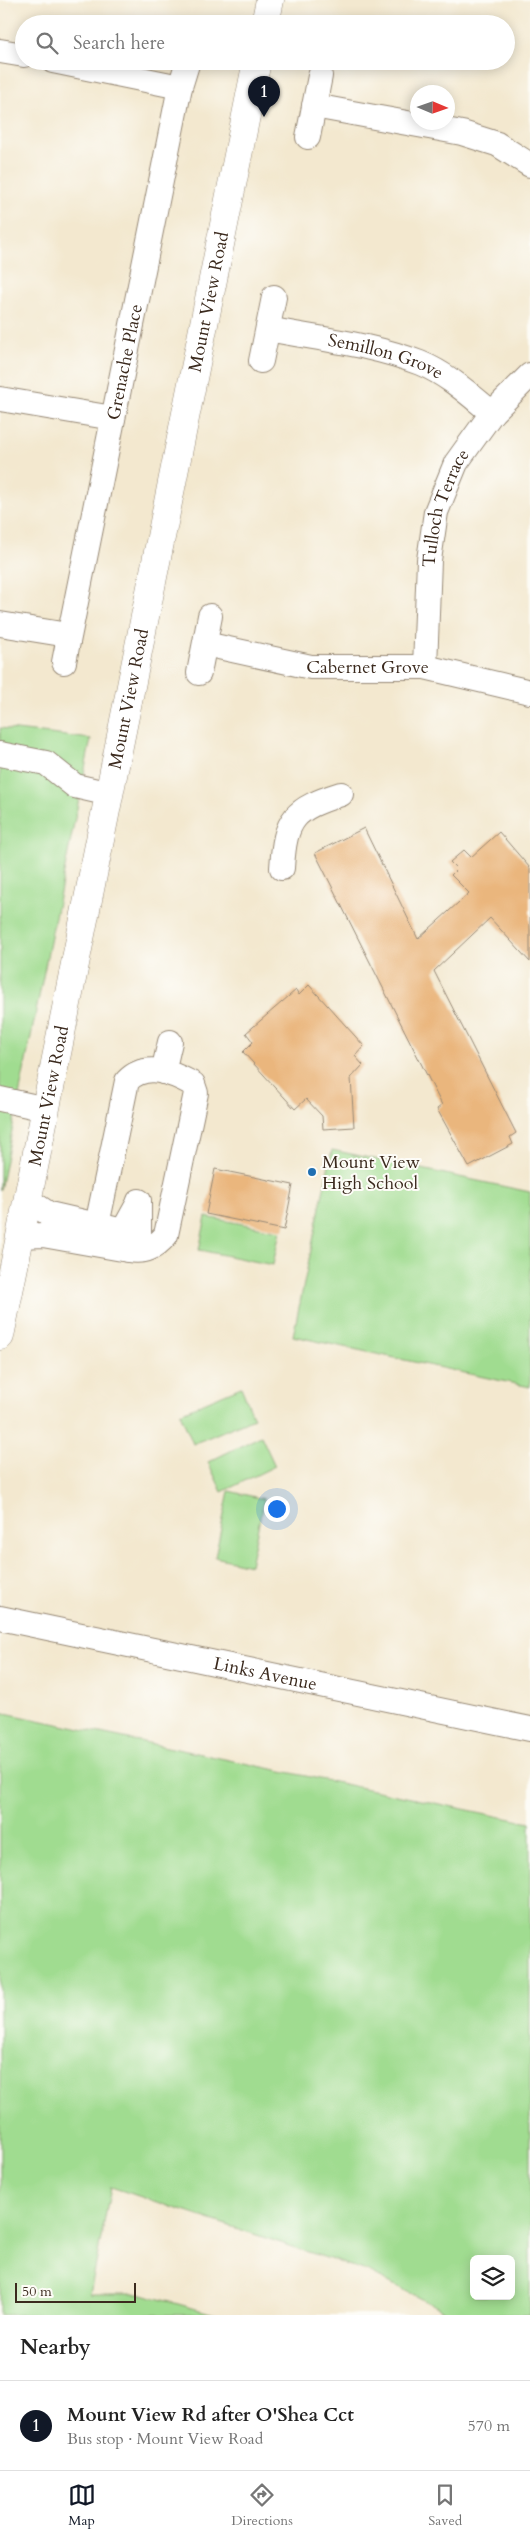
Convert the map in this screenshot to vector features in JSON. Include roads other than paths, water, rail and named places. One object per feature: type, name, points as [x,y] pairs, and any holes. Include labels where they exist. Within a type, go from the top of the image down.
[{"type":"main road","points":[[267,15],[270,0]]},
{"type":"main road","name":"Mount View Road","points":[[0,1336],[255,70]]},
{"type":"street","points":[[0,51],[15,54]]},
{"type":"street","points":[[97,70],[180,87]]},
{"type":"street","name":"Grenache Place","points":[[64,662],[180,87],[185,70]]},
{"type":"street","points":[[308,137],[320,76]]},
{"type":"street","points":[[314,106],[462,134],[497,144],[530,165]]},
{"type":"street","points":[[261,361],[274,297]]},
{"type":"street","name":"Semillon Grove","points":[[268,329],[386,352],[421,363],[454,382],[492,413]]},
{"type":"street","name":"Tulloch Terrace","points":[[425,667],[429,560],[436,512],[456,463],[492,413],[530,375]]},
{"type":"street","points":[[0,399],[113,418]]},
{"type":"street","points":[[199,673],[210,616]]},
{"type":"street","points":[[0,624],[68,635]]},
{"type":"street","name":"Cabernet Grove","points":[[205,644],[311,667],[425,667],[530,692]]},
{"type":"street","points":[[0,754],[46,763],[75,786],[110,794]]},
{"type":"street","points":[[282,868],[284,841],[289,825],[316,802],[341,794]]},
{"type":"street","points":[[163,1072],[170,1042]]},
{"type":"street","points":[[21,1236],[43,1235],[138,1252],[156,1247],[166,1234],[196,1093],[193,1084],[174,1074],[147,1069],[135,1073],[127,1082],[97,1225]]},
{"type":"street","points":[[0,1099],[46,1109]]},
{"type":"street","points":[[28,1200],[50,1214],[123,1231],[139,1201],[139,1239],[128,1250]]},
{"type":"street","name":"Links Avenue","points":[[0,1618],[530,1729]]},
{"type":"place","name":"Mount View Rd after O'Shea Cct","points":[[264,117]]},
{"type":"place","name":"Mount View High School","points":[[312,1172]]}]
